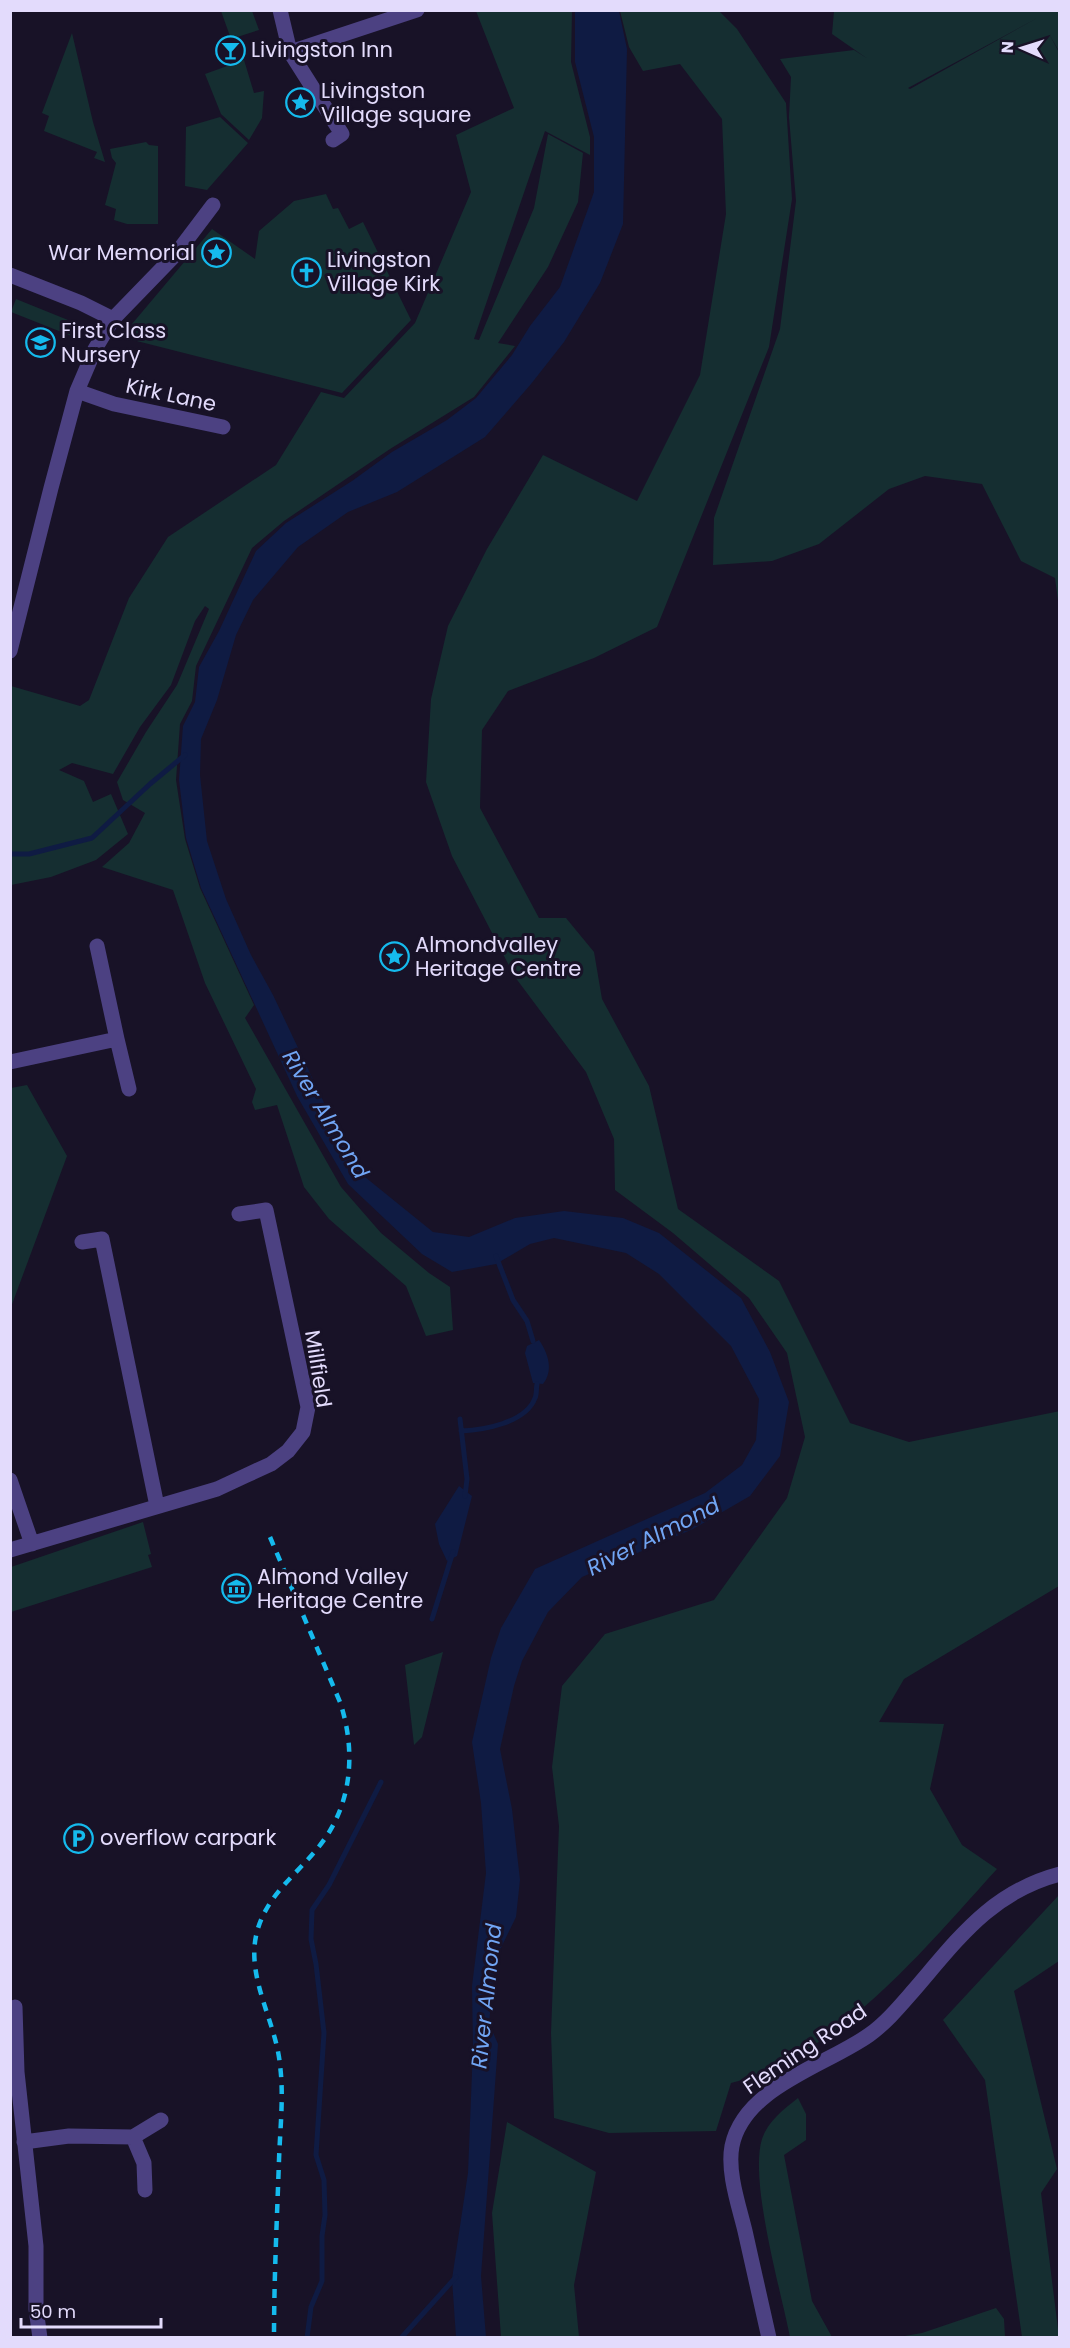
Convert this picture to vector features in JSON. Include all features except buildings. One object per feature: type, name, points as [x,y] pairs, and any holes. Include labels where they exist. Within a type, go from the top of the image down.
[{"type":"street","points":[[280,10],[290,52],[342,134],[333,140]]},
{"type":"street","points":[[290,52],[417,10]]},
{"type":"street","points":[[10,651],[77,391],[95,349],[113,319],[176,254],[213,205]]},
{"type":"street","points":[[10,275],[81,303],[113,319]]},
{"type":"street","name":"Kirk Lane","points":[[77,391],[114,404],[223,427]]},
{"type":"street","points":[[97,946],[129,1089]]},
{"type":"street","points":[[10,1062],[117,1039]]},
{"type":"street","name":"Millfield","points":[[10,1550],[217,1489],[271,1464],[288,1451],[303,1432],[308,1407],[266,1210],[239,1214]]},
{"type":"street","points":[[82,1242],[102,1239],[157,1506]]},
{"type":"street","points":[[10,1480],[18,1496],[32,1544]]},
{"type":"street","name":"Fleming Road","points":[[769,2337],[733,2181],[732,2147],[741,2123],[749,2110],[764,2096],[870,2035],[895,2011],[963,1932],[984,1912],[1012,1893],[1059,1874]]},
{"type":"street","points":[[15,2007],[17,2072],[36,2246],[36,2309],[40,2337]]},
{"type":"street","points":[[24,2142],[69,2136],[133,2137],[161,2120]]},
{"type":"street","points":[[133,2137],[144,2163],[145,2190]]},
{"type":"green space","points":[[221,11],[252,11],[259,30],[231,39]]},
{"type":"green space","points":[[476,11],[572,11],[571,62],[590,137],[590,155],[545,131],[474,339],[479,340],[534,208],[548,134],[583,153],[578,202],[548,267],[498,343],[515,346],[474,397],[390,449],[284,521],[252,548],[196,666],[192,701],[180,724],[176,780],[185,839],[200,888],[254,1005],[245,1018],[341,1187],[381,1233],[429,1273],[450,1287],[453,1330],[426,1336],[406,1286],[329,1219],[304,1187],[277,1105],[255,1110],[252,1102],[256,1089],[205,983],[173,890],[102,867],[129,843],[145,813],[123,800],[117,782],[177,685],[209,609],[205,606],[195,621],[171,685],[140,727],[113,774],[72,763],[59,770],[84,781],[93,802],[111,794],[128,834],[96,860],[51,877],[11,885],[11,686],[80,706],[89,700],[129,598],[168,537],[276,465],[321,392],[344,398],[415,323],[471,192],[456,135],[514,108]]},
{"type":"green space","points":[[620,11],[719,11],[737,29],[786,103],[792,199],[769,347],[657,627],[594,658],[508,691],[482,730],[480,808],[539,918],[566,918],[594,952],[602,999],[649,1086],[678,1209],[779,1281],[850,1423],[909,1442],[1060,1411],[1059,1586],[904,1679],[879,1722],[944,1724],[930,1789],[962,1845],[997,1869],[909,1965],[844,2024],[808,2049],[771,2069],[731,2083],[716,2131],[609,2133],[554,2118],[551,2033],[559,1826],[552,1767],[562,1686],[605,1634],[714,1600],[787,1498],[805,1437],[787,1353],[749,1298],[673,1233],[615,1190],[614,1139],[586,1072],[515,977],[452,856],[426,782],[431,699],[448,626],[487,549],[543,455],[637,501],[700,375],[726,214],[722,119],[680,64],[643,71],[629,47]]},
{"type":"green space","points":[[834,11],[1059,11],[1059,51],[1049,34],[1060,54],[1059,608],[1055,578],[1021,561],[982,484],[925,476],[889,489],[819,544],[772,561],[713,565],[714,518],[780,329],[796,201],[789,117],[791,77],[780,59],[854,50],[868,59],[832,34]],"holes":[[[1039,17],[910,89],[908,88]]]},
{"type":"green space","points":[[72,33],[105,162],[94,158],[97,152],[44,131],[49,116],[42,113]]},
{"type":"green space","points":[[244,60],[254,93],[264,91],[262,118],[249,140],[221,114],[205,74]]},
{"type":"green space","points":[[220,117],[248,143],[207,190],[185,186],[186,127]]},
{"type":"green space","points":[[146,142],[149,145],[158,146],[158,224],[127,224],[114,220],[116,209],[105,205],[116,163],[110,149]]},
{"type":"green space","points":[[326,194],[333,209],[338,208],[349,229],[363,222],[411,320],[342,393],[121,337],[212,229],[255,259],[259,231],[294,201]]},
{"type":"green space","points":[[16,299],[68,320],[78,329],[79,339],[11,312]]},
{"type":"green space","points":[[27,1085],[67,1156],[11,1307],[11,1088]]},
{"type":"green space","points":[[143,1522],[152,1567],[11,1612],[11,1567]]},
{"type":"green space","points":[[443,1652],[422,1737],[414,1745],[405,1665]]},
{"type":"green space","points":[[1059,1895],[1059,1961],[1014,1991],[1057,2169],[1041,2193],[1059,2337],[1022,2337],[985,2080],[943,2020]]},
{"type":"green space","points":[[798,2098],[806,2114],[806,2140],[784,2155],[812,2301],[832,2337],[790,2337],[763,2208],[759,2158],[762,2139],[772,2121]]},
{"type":"green space","points":[[507,2122],[596,2172],[574,2285],[579,2337],[501,2337],[492,2213]]},
{"type":"green space","points":[[996,2308],[1004,2319],[1005,2337],[899,2337],[922,2333]]},
{"type":"water","name":"River Almond","points":[[575,11],[619,11],[627,49],[623,224],[600,283],[564,342],[485,437],[397,492],[348,512],[298,547],[253,600],[236,635],[217,700],[201,739],[200,775],[207,841],[226,899],[336,1128],[365,1177],[433,1232],[469,1237],[515,1218],[564,1211],[623,1218],[659,1233],[741,1298],[770,1352],[789,1402],[780,1456],[750,1496],[693,1529],[582,1577],[548,1612],[522,1661],[500,1749],[512,1809],[520,1880],[516,1917],[496,1958],[489,2023],[498,2044],[481,2276],[486,2337],[456,2337],[452,2279],[468,2173],[473,2047],[472,1986],[486,1873],[481,1803],[472,1742],[491,1658],[501,1628],[535,1569],[705,1493],[742,1465],[756,1440],[759,1399],[731,1346],[659,1274],[626,1253],[554,1238],[530,1244],[496,1264],[452,1272],[422,1254],[348,1184],[297,1096],[201,888],[186,838],[179,780],[183,726],[195,702],[199,667],[219,631],[256,551],[286,523],[352,481],[392,452],[447,420],[476,398],[512,355],[530,326],[560,287],[594,192],[594,137],[575,62]]},
{"type":"water","points":[[539,1340],[545,1350],[549,1367],[543,1384],[533,1383],[525,1353],[527,1346]]},
{"type":"water","points":[[459,1486],[472,1496],[457,1556],[447,1561],[439,1544],[435,1524]]},
{"type":"waterway","points":[[10,854],[29,854],[92,838],[185,755]]},
{"type":"waterway","points":[[496,1256],[513,1300],[527,1321],[533,1341]]},
{"type":"waterway","points":[[461,1431],[503,1424],[523,1414],[535,1398],[537,1384]]},
{"type":"waterway","points":[[460,1419],[467,1479],[465,1496]]},
{"type":"waterway","points":[[432,1619],[453,1552]]},
{"type":"waterway","points":[[307,2338],[311,2307],[322,2281],[322,2236],[325,2215],[324,2180],[316,2155],[324,2033],[311,1939],[312,1910],[329,1885],[381,1782]]},
{"type":"waterway","points":[[401,2338],[456,2277]]},
{"type":"railway","points":[[270,1537],[340,1702],[348,1736],[349,1754],[346,1789],[335,1822],[317,1849],[276,1895],[261,1921],[256,1936],[255,1969],[277,2049],[281,2077],[274,2338]]},
{"type":"place","name":"Livingston Inn","points":[[230,50]]},
{"type":"place","name":"Livingston Village square","points":[[300,103]]},
{"type":"place","name":"War Memorial","points":[[216,253]]},
{"type":"place","name":"Livingston Village Kirk","points":[[306,272]]},
{"type":"place","name":"First Class Nursery","points":[[40,343]]},
{"type":"place","name":"Almondvalley Heritage Centre","points":[[394,957]]},
{"type":"place","name":"Almond Valley Heritage Centre","points":[[236,1589]]},
{"type":"place","name":"overflow carpark","points":[[79,1838]]}]
